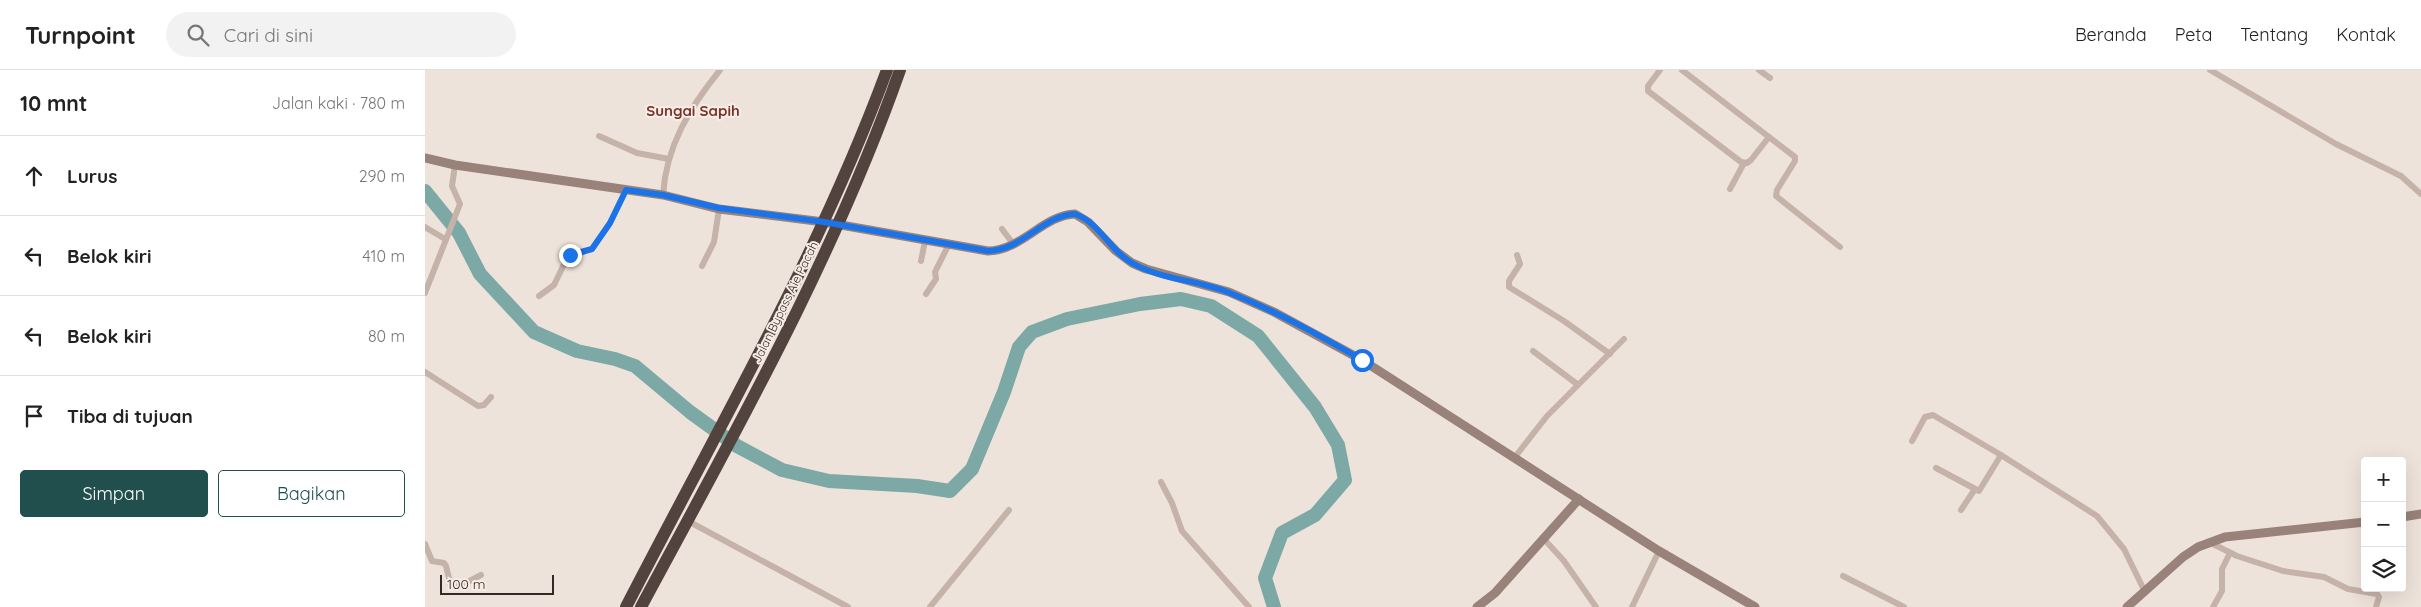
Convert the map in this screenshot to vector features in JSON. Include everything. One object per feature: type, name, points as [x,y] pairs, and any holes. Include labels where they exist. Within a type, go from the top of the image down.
[{"type":"highway","name":"Jalan Bypass Aie Pacah","points":[[626,607],[824,222],[863,136],[887,70]]},
{"type":"highway","name":"Jalan Bypass Aie Pacah","points":[[688,521],[749,406],[839,225],[875,138],[900,70]]},
{"type":"highway","points":[[641,607],[688,521]]},
{"type":"street","points":[[663,195],[669,159],[677,134],[688,112],[720,70]]},
{"type":"street","points":[[1660,70],[1648,86],[1649,91],[1744,164]]},
{"type":"street","points":[[1681,70],[1795,157],[1795,161],[1777,190],[1776,196],[1840,247]]},
{"type":"street","points":[[1759,70],[1771,78]]},
{"type":"street","points":[[2210,70],[2336,144],[2401,176],[2421,194]]},
{"type":"street","points":[[599,136],[637,153],[669,159]]},
{"type":"street","points":[[1730,189],[1744,164],[1751,160],[1769,137]]},
{"type":"street","points":[[425,158],[455,165],[663,195],[719,208],[824,222],[988,251],[1014,245],[1069,214],[1081,216],[1132,263],[1145,270],[1229,292],[1274,312],[1379,370],[1659,551],[1755,607]]},
{"type":"street","points":[[425,293],[457,210],[459,201],[452,186],[455,165]]},
{"type":"street","points":[[539,296],[551,290],[567,258],[592,249],[610,223],[626,190]]},
{"type":"street","points":[[702,266],[714,242],[719,208]]},
{"type":"street","points":[[425,227],[446,236]]},
{"type":"street","points":[[1002,229],[1014,245]]},
{"type":"street","points":[[921,261],[925,241]]},
{"type":"street","points":[[927,294],[936,279],[935,272],[949,244]]},
{"type":"street","points":[[1517,255],[1519,264],[1509,282],[1509,287],[1564,321],[1610,354]]},
{"type":"street","points":[[1515,457],[1547,416],[1624,339]]},
{"type":"street","points":[[1533,351],[1577,384]]},
{"type":"street","points":[[425,372],[478,406],[484,405],[491,397]]},
{"type":"street","points":[[1912,441],[1925,417],[1931,414],[2084,507],[2106,525],[2124,549],[2145,592]]},
{"type":"street","points":[[1936,468],[1978,491],[1982,489],[2001,455]]},
{"type":"street","points":[[1161,482],[1172,503],[1182,531],[1249,607]]},
{"type":"street","points":[[1961,510],[1975,489]]},
{"type":"street","points":[[1477,607],[1495,593],[1579,499]]},
{"type":"street","points":[[930,607],[1009,510]]},
{"type":"street","points":[[2406,516],[2421,514]]},
{"type":"street","points":[[688,521],[848,607]]},
{"type":"street","points":[[2133,605],[2183,556],[2209,542],[2225,537],[2361,522]]},
{"type":"street","points":[[1544,539],[1579,581],[1596,607]]},
{"type":"street","points":[[2209,542],[2230,553],[2283,572],[2325,577],[2348,589],[2377,594],[2379,597],[2376,607]]},
{"type":"street","points":[[425,544],[432,561],[444,563],[451,586],[462,585],[481,575]]},
{"type":"street","points":[[1632,607],[1659,551]]},
{"type":"street","points":[[2213,607],[2222,591],[2222,569],[2230,553]]},
{"type":"street","points":[[1843,576],[1903,607]]},
{"type":"waterway","points":[[425,191],[459,233],[480,274],[534,332],[577,351],[615,359],[635,366],[690,412],[737,446],[782,470],[829,481],[917,486],[950,491],[972,469],[1004,392],[1019,347],[1032,332],[1067,319],[1140,304],[1181,299],[1211,306],[1258,336],[1315,407],[1338,445],[1345,480],[1315,515],[1282,533],[1265,578],[1274,607]]},
{"type":"district","name":"Sungai Sapih","points":[[693,110]]},
{"type":"route","points":[[570,255],[587,252],[592,249],[610,223],[626,190],[663,195],[735,211],[824,222],[988,251],[1007,248],[1059,218],[1075,214],[1088,222],[1124,258],[1145,270],[1229,292],[1274,312],[1362,360]]}]
